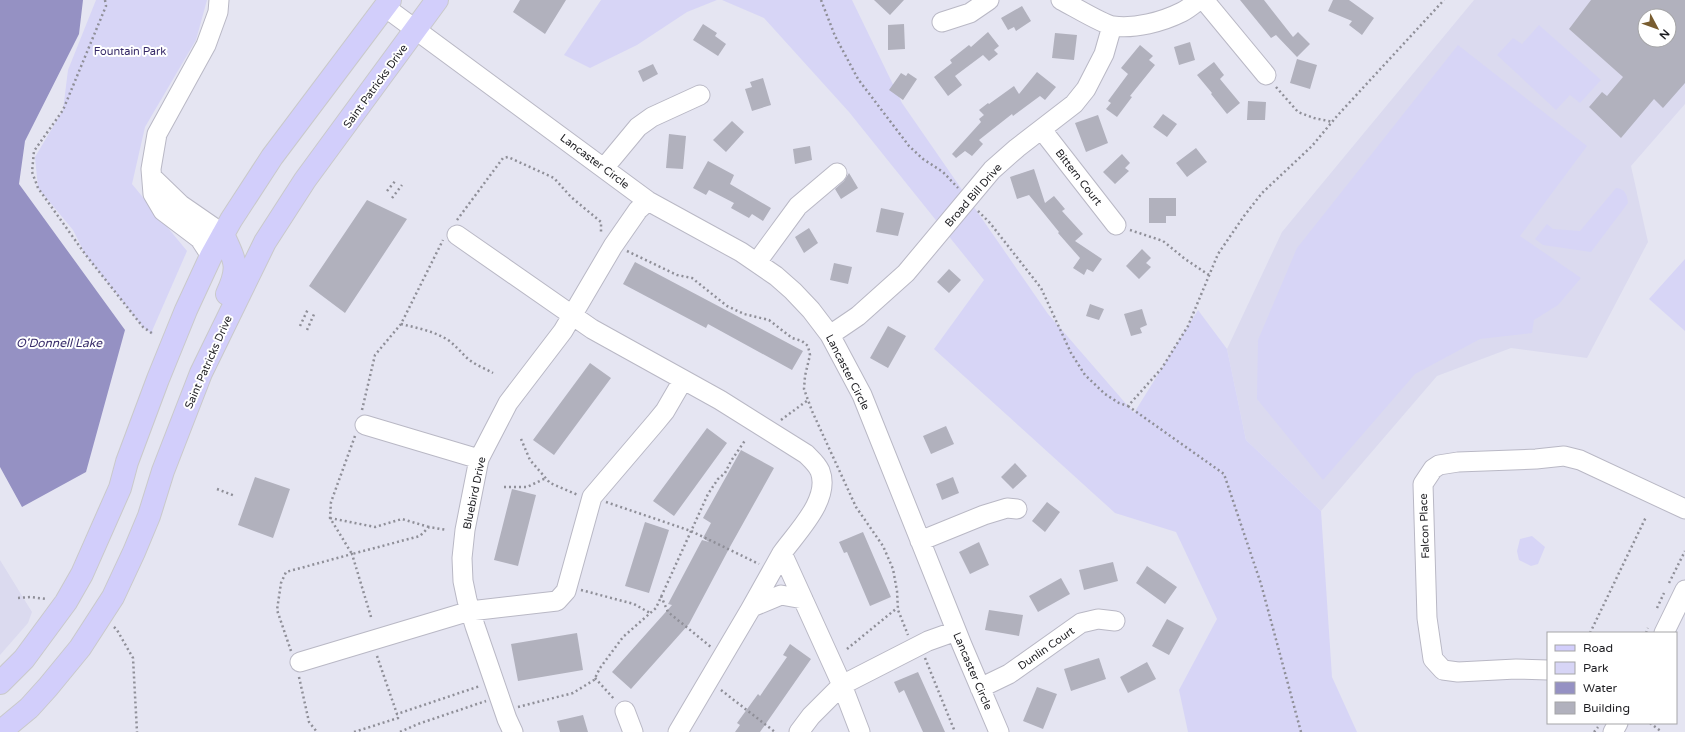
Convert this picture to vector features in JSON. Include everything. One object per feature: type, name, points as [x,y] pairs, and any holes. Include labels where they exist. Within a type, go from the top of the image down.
[{"type":"main road","name":"Saint Patricks Drive","points":[[0,732],[29,708],[48,687],[80,648],[113,597],[134,552],[201,373],[265,242],[305,180],[437,0]]},
{"type":"main road","points":[[0,683],[24,660],[66,602],[82,574],[120,488],[127,462],[164,365],[211,256],[223,234],[272,157],[387,3]]},
{"type":"main road","points":[[201,373],[196,361],[231,285],[236,270],[235,260],[223,234]]},
{"type":"street","points":[[211,256],[200,239],[163,210],[153,194],[151,169],[157,134],[206,45],[218,12],[219,0]]},
{"type":"street","points":[[942,22],[970,13],[989,0]]},
{"type":"street","points":[[1061,0],[1112,26],[1144,24],[1166,19],[1182,12],[1199,0]]},
{"type":"street","points":[[1204,0],[1266,75]]},
{"type":"street","name":"Lancaster Circle","points":[[387,3],[416,30],[648,200],[756,262],[793,291],[811,310],[830,335],[862,395],[956,631],[999,732]]},
{"type":"street","name":"Broad Bill Drive","points":[[830,335],[858,316],[906,272],[992,170],[1074,104],[1086,90],[1104,54],[1112,26]]},
{"type":"street","points":[[604,168],[638,127],[652,117],[700,95]]},
{"type":"street","name":"Bittern Court","points":[[1042,130],[1116,225]]},
{"type":"street","points":[[756,262],[798,206],[837,173]]},
{"type":"street","points":[[152,177],[181,205],[223,234]]},
{"type":"street","name":"Bluebird Drive","points":[[514,732],[505,712],[470,611],[463,581],[462,558],[479,459],[508,403],[573,316],[607,238],[648,200]]},
{"type":"street","points":[[453,230],[594,330],[768,430],[806,454],[815,463],[821,478],[821,490],[815,509],[782,553],[678,732]]},
{"type":"street","points":[[296,663],[470,611],[557,601],[566,591],[592,498],[665,411],[683,380]]},
{"type":"street","points":[[361,424],[479,459]]},
{"type":"street","name":"Falcon Place","points":[[1547,670],[1516,669],[1449,672],[1443,670],[1433,659],[1427,618],[1423,484],[1427,475],[1439,465],[1458,462],[1536,459],[1564,456],[1580,460],[1685,509]]},
{"type":"street","points":[[920,541],[984,514],[1007,508],[1017,509]]},
{"type":"street","points":[[782,553],[842,685],[860,732]]},
{"type":"street","points":[[1664,632],[1685,590]]},
{"type":"street","points":[[752,607],[781,595],[803,599]]},
{"type":"street","name":"Dunlin Court","points":[[980,688],[1009,674],[1082,623],[1098,619],[1115,621]]},
{"type":"street","points":[[798,732],[811,716],[842,685],[928,642],[956,631]]},
{"type":"street","points":[[625,711],[633,732]]},
{"type":"path","points":[[105,0],[106,6],[63,110],[34,151],[32,172],[38,188],[85,254],[143,326],[153,334]]},
{"type":"path","points":[[821,0],[835,36],[858,79],[909,146],[923,159],[943,172],[990,223],[1041,288],[1071,353],[1085,375],[1105,394],[1119,403],[1128,406],[1224,474],[1261,584],[1301,732]]},
{"type":"path","points":[[1128,406],[1135,400],[1166,362],[1188,326],[1218,254],[1244,216],[1262,193],[1299,160],[1444,0]]},
{"type":"path","points":[[1266,75],[1298,112],[1314,118],[1332,122]]},
{"type":"path","points":[[371,617],[352,554],[330,518],[331,502],[361,424],[375,355],[401,324],[453,230],[503,158],[508,157],[554,178],[571,197],[601,222],[607,238],[677,275],[692,278],[727,306],[744,314],[769,320],[792,338],[802,341],[808,346],[810,355],[805,376],[804,390],[856,507],[883,546],[893,569],[898,608],[909,637]]},
{"type":"path","points":[[387,191],[396,180]]},
{"type":"path","points":[[392,198],[402,185]]},
{"type":"path","points":[[1116,225],[1163,242],[1209,275]]},
{"type":"path","points":[[300,326],[308,309]]},
{"type":"path","points":[[307,330],[316,312]]},
{"type":"path","points":[[401,324],[429,331],[447,340],[472,362],[493,373]]},
{"type":"path","points":[[768,430],[808,400]]},
{"type":"path","points":[[521,439],[530,460],[550,483],[583,498]]},
{"type":"path","points":[[505,712],[573,692],[595,678],[600,668],[623,637],[656,608],[708,494],[725,473],[731,461],[746,439]]},
{"type":"path","points":[[504,486],[527,487],[546,478]]},
{"type":"path","points":[[217,489],[235,496]]},
{"type":"path","points":[[602,501],[691,531],[772,571]]},
{"type":"path","points":[[1590,632],[1646,517]]},
{"type":"path","points":[[330,518],[375,527],[402,519],[429,527],[447,530]]},
{"type":"path","points":[[317,732],[309,722],[296,663],[277,610],[280,583],[286,572],[420,536],[429,527]]},
{"type":"path","points":[[568,584],[586,592],[634,604],[650,613]]},
{"type":"path","points":[[661,596],[668,612],[722,657]]},
{"type":"path","points":[[18,598],[30,597],[51,600]]},
{"type":"path","points":[[847,649],[898,608]]},
{"type":"path","points":[[101,617],[117,630],[133,658],[137,732]]},
{"type":"path","points":[[923,655],[955,732]]},
{"type":"path","points":[[354,732],[398,718],[377,656]]},
{"type":"path","points":[[595,678],[625,711]]},
{"type":"path","points":[[708,680],[775,732]]},
{"type":"path","points":[[397,714],[481,686]]},
{"type":"path","points":[[400,732],[418,724],[486,701]]},
{"type":"path","points":[[1651,724],[1662,732]]},
{"type":"shaded area","points":[[1474,0],[1685,0],[1685,104],[1631,166],[1648,242],[1587,358],[1511,348],[1437,376],[1321,511],[1246,440],[1227,349],[1282,232]]},
{"type":"shaded area","points":[[0,560],[32,612],[28,623],[0,655]]},
{"type":"green space","name":"Fountain Park","points":[[96,0],[207,0],[196,40],[145,127],[132,184],[187,251],[152,331],[153,334],[143,327],[85,254],[73,230],[38,188],[35,157],[63,110],[68,70]]},
{"type":"green space","points":[[601,0],[717,0],[687,12],[637,45],[590,68],[564,55]]},
{"type":"green space","points":[[722,0],[852,0],[902,103],[1048,314],[1134,413],[1198,310],[1227,349],[1246,440],[1321,511],[1332,677],[1357,732],[1188,732],[1179,690],[1217,619],[1176,532],[1115,513],[934,349],[984,280],[849,112],[764,18]]},
{"type":"green space","points":[[1539,25],[1601,80],[1580,103],[1570,95],[1556,110],[1497,55],[1513,38],[1522,44]]},
{"type":"green space","points":[[1458,45],[1587,146],[1520,236],[1581,278],[1558,305],[1534,320],[1532,333],[1480,339],[1415,374],[1323,480],[1257,399],[1258,340],[1297,248]]},
{"type":"green space","points":[[1616,188],[1625,192],[1628,203],[1591,252],[1543,245],[1535,239],[1547,224],[1553,229],[1580,231]]},
{"type":"green space","points":[[1685,259],[1685,331],[1649,299]]},
{"type":"green space","points":[[1532,536],[1545,547],[1538,564],[1531,566],[1519,560],[1517,551],[1520,539]]},
{"type":"water","name":"O'Donnell Lake","points":[[0,0],[83,0],[79,34],[25,141],[19,184],[125,330],[86,472],[22,507],[0,467]]},
{"type":"building","points":[[520,0],[566,0],[545,34],[513,12]]},
{"type":"building","points":[[874,0],[904,0],[890,15]]},
{"type":"building","points":[[1240,0],[1264,0],[1293,37],[1298,32],[1310,44],[1297,57],[1276,35],[1271,38]]},
{"type":"building","points":[[1333,0],[1349,0],[1374,18],[1362,35],[1349,25],[1352,21],[1328,11]]},
{"type":"building","points":[[1591,0],[1685,0],[1685,83],[1663,108],[1654,99],[1621,138],[1589,107],[1602,92],[1607,96],[1623,77],[1569,29]]},
{"type":"building","points":[[1022,6],[1031,21],[1016,31],[1014,27],[1008,30],[1001,18]]},
{"type":"building","points":[[703,24],[717,33],[715,36],[726,44],[718,56],[693,40]]},
{"type":"building","points":[[904,24],[905,49],[888,50],[888,25]]},
{"type":"building","points":[[988,32],[999,46],[994,50],[998,54],[989,61],[983,55],[955,76],[962,85],[948,96],[934,77],[952,63],[950,60],[969,45],[971,47]]},
{"type":"building","points":[[1055,33],[1077,35],[1074,60],[1052,58]]},
{"type":"building","points":[[1190,42],[1195,60],[1179,65],[1174,47]]},
{"type":"building","points":[[1140,45],[1153,56],[1149,60],[1155,65],[1130,96],[1132,97],[1117,117],[1106,109],[1111,103],[1108,101],[1128,74],[1121,68]]},
{"type":"building","points":[[1297,59],[1317,65],[1310,89],[1290,83]]},
{"type":"building","points":[[1214,62],[1224,75],[1220,79],[1240,103],[1227,114],[1197,75]]},
{"type":"building","points":[[653,64],[658,74],[643,82],[638,71]]},
{"type":"building","points":[[1037,72],[1056,87],[1045,100],[1040,96],[1013,116],[1012,114],[979,140],[983,144],[972,156],[965,151],[956,158],[952,154],[981,122],[979,119],[984,115],[979,110],[1014,86],[1019,94]]},
{"type":"building","points":[[901,73],[906,76],[908,73],[917,79],[903,100],[889,90]]},
{"type":"building","points":[[763,78],[771,105],[752,111],[745,89],[752,87],[750,82]]},
{"type":"building","points":[[1248,101],[1266,102],[1265,120],[1247,120]]},
{"type":"building","points":[[1163,114],[1177,124],[1167,137],[1153,127]]},
{"type":"building","points":[[1098,115],[1108,143],[1086,152],[1075,123]]},
{"type":"building","points":[[732,121],[744,132],[726,152],[713,140]]},
{"type":"building","points":[[669,134],[686,136],[683,169],[666,168]]},
{"type":"building","points":[[810,146],[812,160],[795,164],[793,149]]},
{"type":"building","points":[[1196,148],[1207,162],[1187,177],[1176,163]]},
{"type":"building","points":[[1122,154],[1130,163],[1125,168],[1129,171],[1115,184],[1103,172]]},
{"type":"building","points":[[708,161],[734,175],[730,184],[771,208],[763,221],[752,214],[749,218],[731,208],[734,203],[709,190],[706,195],[693,188]]},
{"type":"building","points":[[1034,169],[1045,203],[1054,196],[1065,209],[1062,211],[1083,234],[1075,241],[1102,259],[1093,272],[1087,269],[1084,275],[1073,268],[1080,258],[1058,233],[1059,232],[1029,195],[1017,199],[1010,177]]},
{"type":"building","points":[[849,173],[858,188],[841,199],[835,189],[844,181]]},
{"type":"building","points":[[1149,198],[1176,198],[1176,216],[1166,216],[1166,223],[1149,223]]},
{"type":"building","points":[[367,200],[407,219],[345,313],[309,286]]},
{"type":"building","points":[[881,208],[904,213],[898,236],[876,232]]},
{"type":"building","points":[[809,228],[818,243],[804,253],[795,237]]},
{"type":"building","points":[[1142,249],[1151,258],[1146,263],[1151,267],[1139,279],[1126,266]]},
{"type":"building","points":[[635,262],[803,351],[792,370],[708,324],[706,328],[623,284]]},
{"type":"building","points":[[834,263],[852,267],[848,284],[830,280]]},
{"type":"building","points":[[949,269],[961,280],[949,293],[937,282]]},
{"type":"building","points":[[1090,304],[1104,309],[1099,320],[1086,316]]},
{"type":"building","points":[[1142,309],[1147,325],[1140,328],[1142,333],[1131,336],[1124,314]]},
{"type":"building","points":[[888,326],[906,336],[888,368],[870,358]]},
{"type":"building","points":[[590,363],[611,378],[554,455],[533,440]]},
{"type":"building","points":[[946,426],[954,444],[931,454],[923,436]]},
{"type":"building","points":[[707,428],[727,443],[674,516],[653,501]]},
{"type":"building","points":[[741,450],[774,468],[689,624],[631,689],[612,672],[672,605],[668,604],[702,540],[709,542],[703,538],[711,523],[703,518]]},
{"type":"building","points":[[1015,463],[1027,476],[1013,489],[1001,477]]},
{"type":"building","points":[[255,477],[290,489],[273,538],[238,525]]},
{"type":"building","points":[[953,477],[959,493],[942,500],[936,484]]},
{"type":"building","points":[[512,489],[536,495],[518,566],[494,560]]},
{"type":"building","points":[[1047,502],[1060,512],[1045,532],[1032,521]]},
{"type":"building","points":[[645,522],[669,530],[649,593],[625,586]]},
{"type":"building","points":[[863,532],[891,597],[870,606],[847,552],[844,553],[839,542]]},
{"type":"building","points":[[979,542],[989,565],[970,574],[959,552]]},
{"type":"building","points":[[1113,562],[1118,581],[1084,590],[1079,570]]},
{"type":"building","points":[[1147,566],[1177,587],[1165,604],[1136,583]]},
{"type":"building","points":[[1061,578],[1070,594],[1038,612],[1029,596]]},
{"type":"building","points":[[989,610],[1023,615],[1019,636],[985,630]]},
{"type":"building","points":[[1167,619],[1184,628],[1169,655],[1152,646]]},
{"type":"building","points":[[577,633],[583,670],[518,681],[511,644]]},
{"type":"building","points":[[790,644],[811,659],[760,732],[735,732],[740,725],[737,723],[758,694],[760,696],[787,657],[783,655]]},
{"type":"building","points":[[1099,658],[1106,679],[1071,691],[1064,669]]},
{"type":"building","points":[[1147,662],[1156,679],[1128,693],[1120,677]]},
{"type":"building","points":[[918,672],[945,732],[923,732],[904,690],[899,693],[894,682]]},
{"type":"building","points":[[1037,687],[1057,694],[1043,729],[1023,721]]},
{"type":"building","points":[[583,715],[588,732],[560,732],[557,721]]}]
